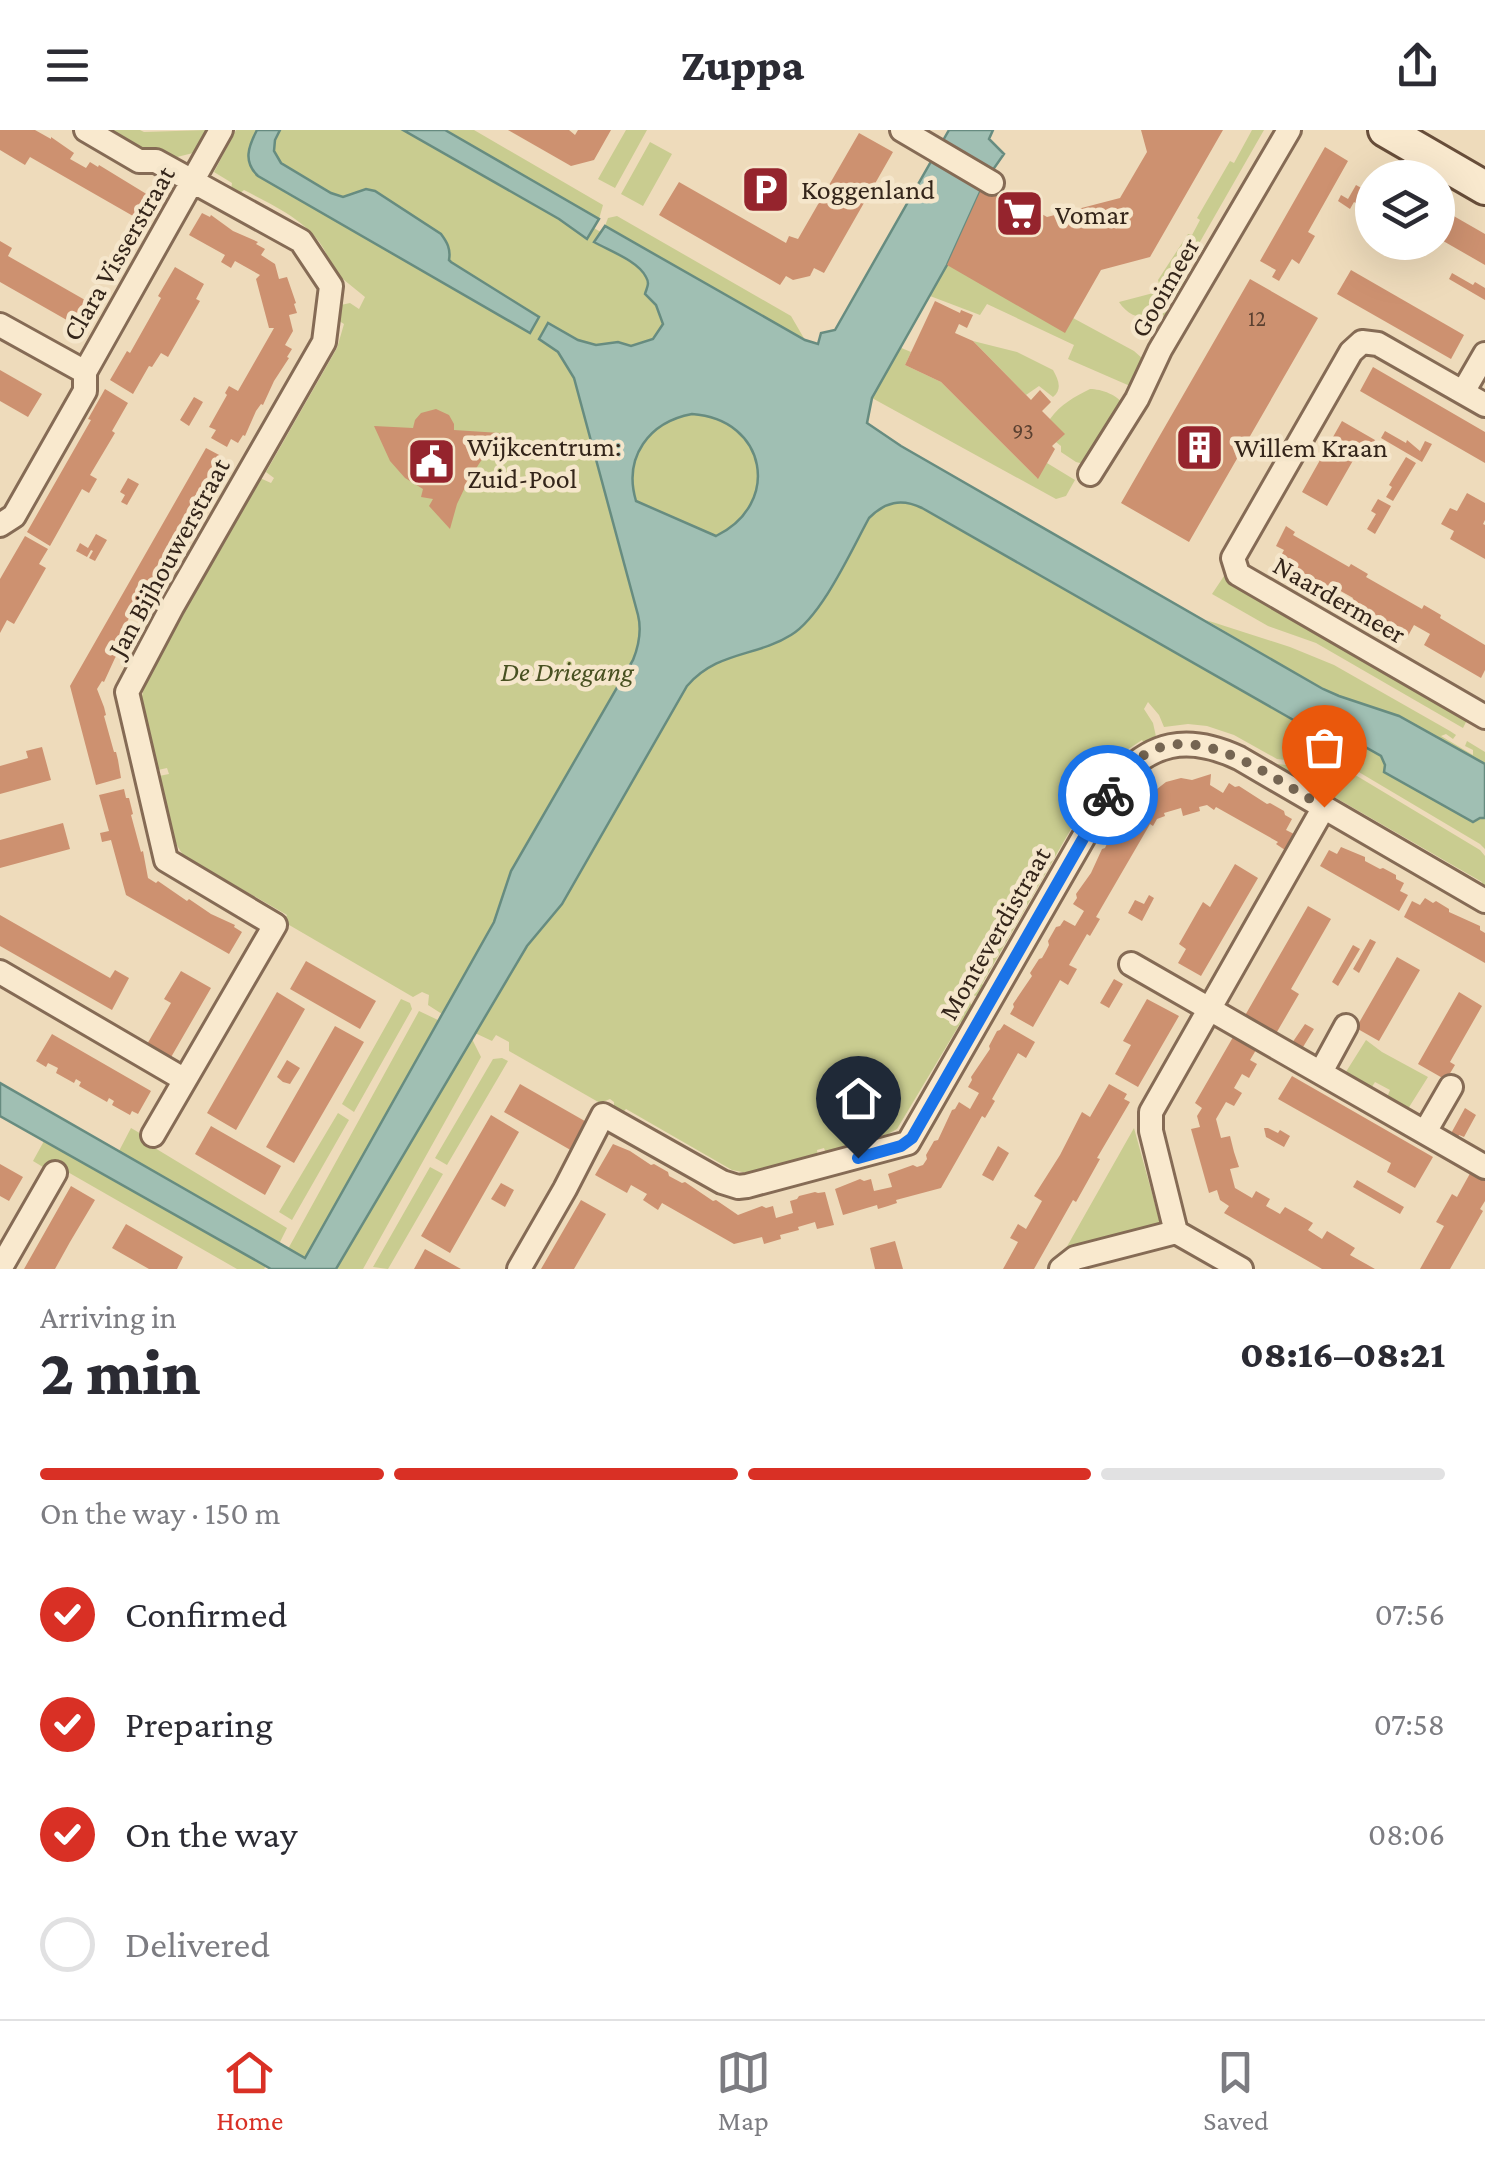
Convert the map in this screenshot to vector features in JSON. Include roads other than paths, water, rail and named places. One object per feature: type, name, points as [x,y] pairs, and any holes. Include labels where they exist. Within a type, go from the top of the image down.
[{"type":"street","points":[[86,130],[139,160],[156,160],[194,181]]},
{"type":"street","name":"Clara Visserstraat","points":[[0,325],[85,372],[221,130]]},
{"type":"street","points":[[902,130],[991,183]]},
{"type":"street","name":"Gooimeer","points":[[1090,474],[1137,399],[1160,350],[1289,130]]},
{"type":"street","points":[[1385,130],[1485,188]]},
{"type":"street","name":"Jan Bijhouwerstraat","points":[[152,1135],[275,925],[166,860],[127,692],[324,342],[331,286],[301,242],[194,181]]},
{"type":"street","name":"Naardermeer","points":[[1485,405],[1378,344],[1362,342],[1350,352],[1232,558],[1238,574],[1485,717]]},
{"type":"street","points":[[1464,392],[1485,354]]},
{"type":"street","points":[[0,525],[14,516],[84,391],[85,372]]},
{"type":"street","name":"Monteverdistraat","points":[[520,1269],[603,1115],[722,1182],[738,1187],[901,1146],[912,1138],[1114,786],[1136,762],[1155,751],[1199,744],[1239,758],[1485,901]]},
{"type":"street","points":[[1176,1232],[1151,1131],[1150,1112],[1324,807]]},
{"type":"street","points":[[1131,964],[1485,1167]]},
{"type":"street","points":[[0,972],[185,1080]]},
{"type":"street","points":[[1321,1072],[1346,1026]]},
{"type":"street","points":[[1425,1132],[1452,1087]]},
{"type":"street","points":[[4,1253],[55,1173]]},
{"type":"street","points":[[1062,1269],[1075,1258],[1176,1232],[1240,1269]]},
{"type":"place","name":"Koggenland","points":[[766,189]]},
{"type":"place","name":"Vomar","points":[[1020,214]]},
{"type":"place","name":"Willem Kraan","points":[[1199,447]]},
{"type":"place","name":"Wijkcentrum: Zuid-Pool","points":[[432,462]]},
{"type":"park label","name":"De Driegang","points":[[567,671]]}]
